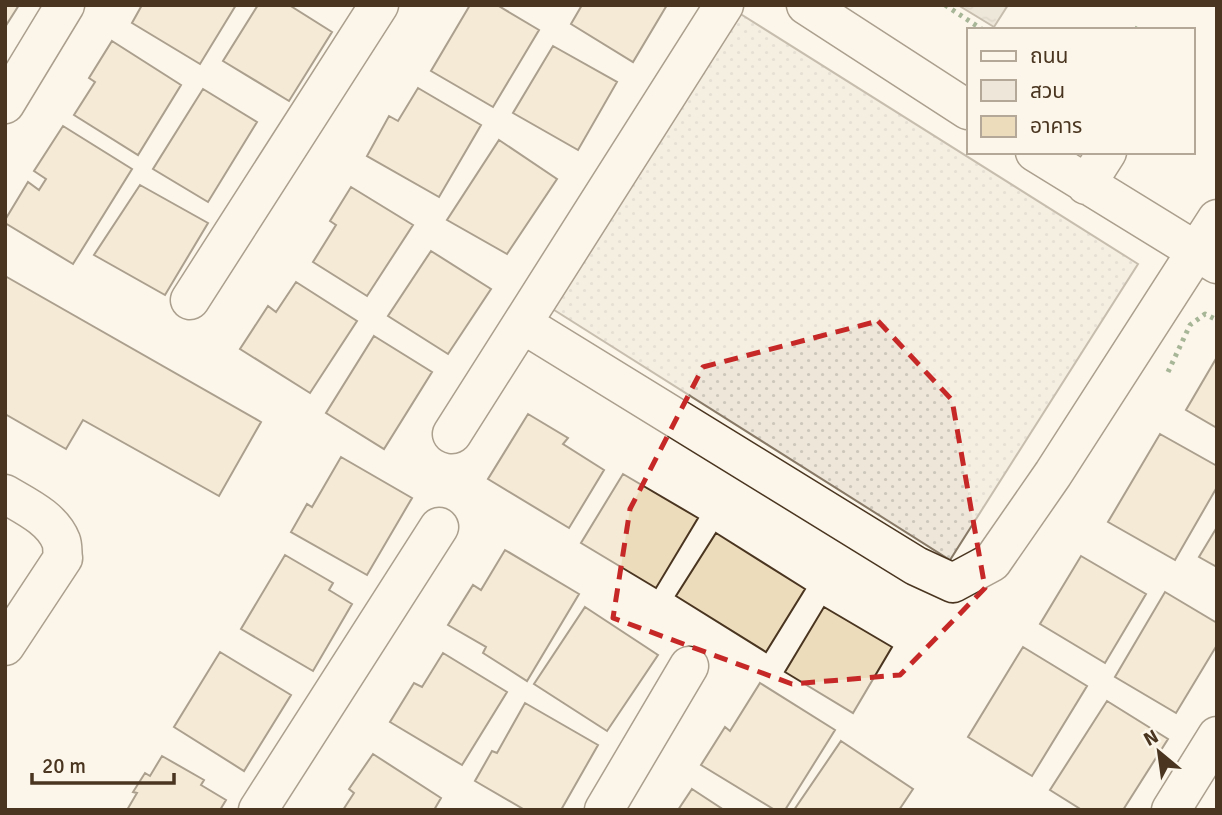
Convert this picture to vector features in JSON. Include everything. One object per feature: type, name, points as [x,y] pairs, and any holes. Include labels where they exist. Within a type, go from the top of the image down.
[{"type":"street","points":[[5,104],[65,5]]},
{"type":"street","points":[[190,300],[379,5]]},
{"type":"street","points":[[452,434],[724,5]]},
{"type":"street","points":[[806,5],[967,109]]},
{"type":"street","points":[[1038,154],[1206,258]]},
{"type":"street","points":[[1086,185],[1106,154]]},
{"type":"street","points":[[523,324],[916,566],[953,583],[992,562],[1206,258],[1217,219]]},
{"type":"street","points":[[5,494],[39,514],[53,529],[62,542],[62,558],[5,646]]},
{"type":"street","points":[[258,810],[439,527]]},
{"type":"street","points":[[604,810],[689,666]]},
{"type":"street","points":[[1171,810],[1217,736]]},
{"type":"highlighted area","points":[[878,321],[952,400],[985,588],[900,675],[792,684],[613,618],[630,509],[703,367]]},
{"type":"green space","points":[[739,13],[1138,264],[950,560],[551,308]]},
{"type":"water","points":[[958,5],[1008,5],[994,27]]},
{"type":"building","points":[[5,5],[19,5],[5,27]]},
{"type":"building","points":[[142,5],[236,5],[200,64],[132,23]]},
{"type":"building","points":[[258,5],[289,5],[332,32],[289,101],[223,61]]},
{"type":"building","points":[[470,5],[497,5],[539,30],[493,107],[431,71]]},
{"type":"building","points":[[582,5],[667,5],[633,62],[571,24]]},
{"type":"building","points":[[112,41],[181,85],[138,155],[74,115],[95,82],[89,78]]},
{"type":"building","points":[[553,46],[617,82],[578,150],[513,113]]},
{"type":"building","points":[[418,88],[481,125],[439,197],[367,156],[389,116],[398,121]]},
{"type":"building","points":[[203,89],[257,122],[208,202],[153,169]]},
{"type":"building","points":[[63,126],[132,169],[73,264],[5,223],[28,182],[39,190],[46,179],[34,171]]},
{"type":"building","points":[[499,140],[557,179],[507,254],[447,220]]},
{"type":"building","points":[[140,185],[208,223],[165,295],[94,255]]},
{"type":"building","points":[[351,187],[413,225],[367,296],[313,262],[336,225],[330,221]]},
{"type":"building","points":[[431,251],[491,289],[448,354],[388,316]]},
{"type":"building","points":[[5,276],[261,422],[219,496],[83,420],[66,449],[5,414]]},
{"type":"building","points":[[296,282],[357,321],[310,393],[240,349],[268,306],[276,312]]},
{"type":"building","points":[[374,336],[432,372],[384,449],[326,413]]},
{"type":"building","points":[[1217,357],[1217,428],[1186,410]]},
{"type":"building","points":[[528,414],[568,438],[563,444],[604,470],[569,528],[488,479]]},
{"type":"building","points":[[1160,434],[1217,466],[1217,487],[1175,560],[1108,522]]},
{"type":"building","points":[[341,457],[412,498],[367,575],[291,532],[307,504],[312,507]]},
{"type":"building","points":[[623,474],[698,518],[656,588],[581,543]]},
{"type":"building","points":[[1217,527],[1217,567],[1199,557]]},
{"type":"building","points":[[716,533],[805,589],[766,652],[676,596]]},
{"type":"building","points":[[505,550],[579,594],[527,681],[483,653],[486,647],[448,625],[473,585],[481,590]]},
{"type":"building","points":[[285,555],[333,583],[329,590],[352,604],[313,671],[241,629]]},
{"type":"building","points":[[1081,556],[1146,594],[1105,663],[1040,624]]},
{"type":"building","points":[[1165,592],[1217,623],[1217,645],[1176,713],[1115,677]]},
{"type":"building","points":[[585,607],[658,655],[607,731],[534,684]]},
{"type":"building","points":[[824,607],[892,647],[853,713],[785,672]]},
{"type":"building","points":[[1023,647],[1087,686],[1032,776],[968,737]]},
{"type":"building","points":[[220,652],[291,695],[244,771],[174,727]]},
{"type":"building","points":[[443,653],[507,692],[462,765],[390,722],[414,683],[422,687]]},
{"type":"building","points":[[760,683],[835,730],[785,810],[775,810],[701,765],[725,727],[730,731]]},
{"type":"building","points":[[1107,701],[1168,739],[1123,810],[1082,810],[1050,790]]},
{"type":"building","points":[[525,703],[598,745],[561,810],[525,810],[475,781],[492,751],[497,753]]},
{"type":"building","points":[[841,741],[913,789],[899,810],[794,810]]},
{"type":"building","points":[[373,754],[441,798],[434,810],[343,810],[354,793],[349,789]]},
{"type":"building","points":[[162,756],[204,780],[201,785],[226,800],[220,810],[127,810],[137,793],[133,792],[145,773],[150,776]]},
{"type":"building","points":[[692,789],[724,810],[678,810]]},
{"type":"hedge","points":[[945,5],[980,28]]},
{"type":"hedge","points":[[1168,372],[1190,325],[1205,314],[1217,320]]}]
